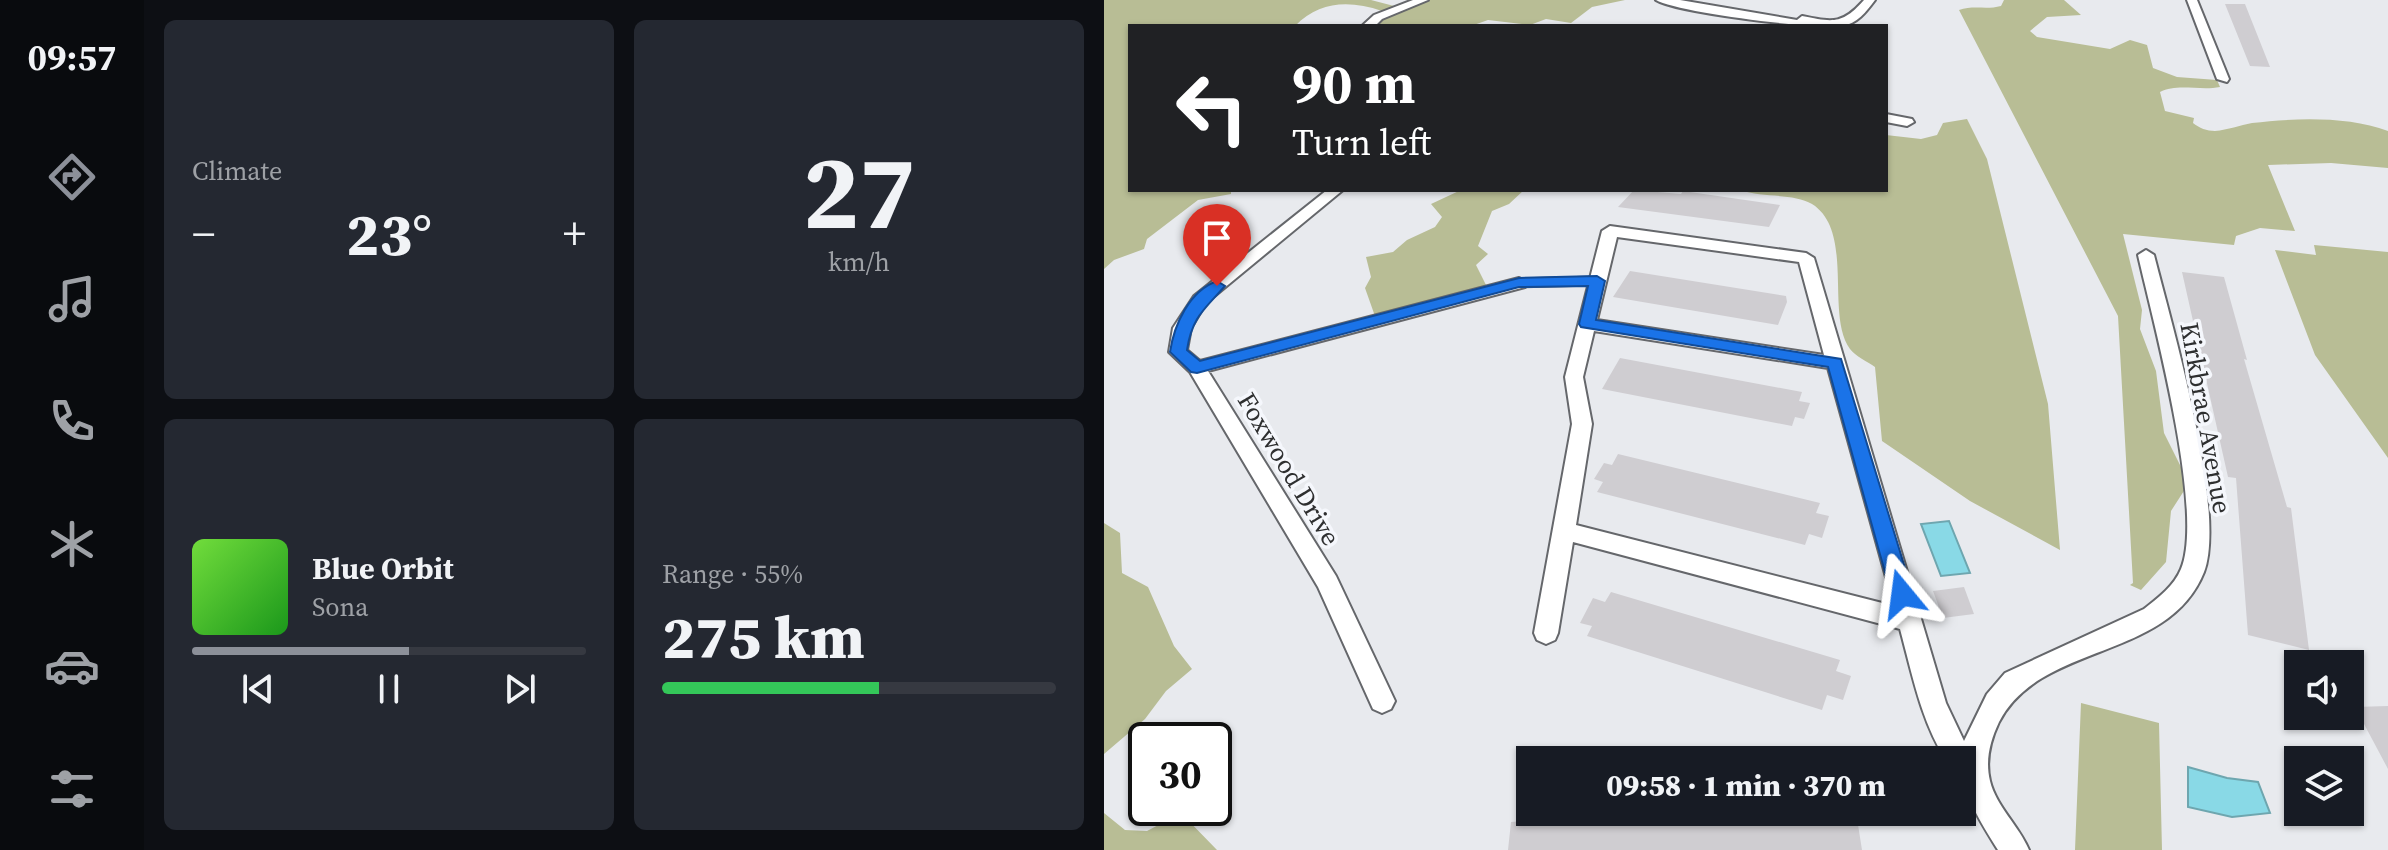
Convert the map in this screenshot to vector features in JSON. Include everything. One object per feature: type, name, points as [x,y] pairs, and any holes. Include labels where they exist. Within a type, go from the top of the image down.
[{"type":"street","points":[[1358,24],[1370,14],[1407,0]]},
{"type":"street","points":[[1370,24],[1378,17],[1423,0]]},
{"type":"street","points":[[1661,0],[1802,24]]},
{"type":"street","points":[[1690,0],[1824,24]]},
{"type":"street","points":[[1839,24],[1855,17],[1870,0]]},
{"type":"street","points":[[1853,24],[1867,19],[1883,0]]},
{"type":"street","points":[[2192,0],[2223,79]]},
{"type":"street","points":[[1888,118],[1907,122]]},
{"type":"street","name":"Foxwood Drive","points":[[1334,192],[1200,300],[1182,328],[1178,352],[1197,368],[1328,583],[1382,701]]},
{"type":"street","points":[[1546,633],[1582,424],[1574,377],[1610,231],[1806,258],[1933,703],[1952,746]]},
{"type":"street","name":"Kirkbrae Avenue","points":[[2014,850],[1978,787],[1973,754],[1983,727],[2004,691],[2028,672],[2158,613],[2179,595],[2194,567],[2197,536],[2195,497],[2179,401],[2146,255]]},
{"type":"street","points":[[1197,368],[1519,283]]},
{"type":"street","points":[[1587,324],[1835,363]]},
{"type":"street","points":[[1564,531],[1910,621]]},
{"type":"lane","points":[[1519,283],[1597,281]]},
{"type":"green space","points":[[1104,0],[1371,0],[1394,6],[1412,0],[1625,0],[1592,7],[1571,23],[1546,19],[1533,24],[1488,20],[1477,24],[1362,24],[1382,11],[1347,4],[1325,7],[1298,24],[1128,24],[1128,192],[1231,194],[1198,200],[1147,239],[1144,249],[1114,260],[1104,269]]},
{"type":"green space","points":[[2004,0],[2064,0],[2081,15],[2047,17],[2030,31],[2037,37],[2110,49],[2130,40],[2147,45],[2153,68],[2177,77],[2217,80],[2220,87],[2174,88],[2160,92],[2165,111],[2194,118],[2193,123],[2203,129],[2215,131],[2252,123],[2321,120],[2356,123],[2388,131],[2388,168],[2331,163],[2268,165],[2295,231],[2260,228],[2236,236],[2234,245],[2123,234],[2142,310],[2140,329],[2156,371],[2164,433],[2189,483],[2171,511],[2166,562],[2141,590],[2130,585],[2133,583],[2118,316],[1959,10],[2001,6]]},
{"type":"green space","points":[[1967,119],[1987,159],[2048,404],[2060,550],[1970,501],[1882,441],[1875,367],[1852,352],[1843,334],[1833,233],[1825,217],[1805,201],[1749,192],[1888,192],[1888,135],[1921,139],[1937,135],[1943,123]]},
{"type":"green space","points":[[1457,192],[1522,192],[1509,204],[1492,211],[1478,246],[1488,254],[1476,265],[1488,289],[1376,319],[1365,288],[1371,277],[1366,257],[1393,252],[1407,240],[1435,227],[1442,217],[1431,204]]},
{"type":"green space","points":[[2314,245],[2388,252],[2388,458],[2315,355],[2275,250],[2316,255]]},
{"type":"green space","points":[[1104,523],[1120,533],[1122,573],[1148,587],[1174,646],[1192,669],[1166,691],[1141,722],[1128,722],[1128,734],[1104,754]]},
{"type":"green space","points":[[2081,703],[2159,723],[2162,850],[2075,850]]},
{"type":"green space","points":[[1104,813],[1125,830],[1194,826],[1217,850],[1104,850]]},
{"type":"water","points":[[1949,521],[1970,573],[1941,576],[1921,524]]},
{"type":"water","points":[[2188,767],[2227,778],[2258,782],[2270,813],[2232,817],[2188,807]]},
{"type":"building","points":[[2225,4],[2245,4],[2270,67],[2250,66]]},
{"type":"building","points":[[1632,192],[1690,192],[1780,205],[1769,227],[1618,207]]},
{"type":"building","points":[[1630,271],[1786,296],[1787,302],[1778,325],[1613,297]]},
{"type":"building","points":[[2182,272],[2224,277],[2247,360],[2244,359],[2287,507],[2291,508],[2309,650],[2248,635],[2236,478],[2228,477]]},
{"type":"building","points":[[1620,358],[1802,392],[1799,401],[1810,403],[1804,419],[1795,417],[1792,426],[1602,389]]},
{"type":"building","points":[[1618,454],[1820,503],[1816,513],[1829,516],[1822,538],[1809,534],[1805,545],[1597,492],[1603,482],[1594,479],[1604,463],[1612,465]]},
{"type":"building","points":[[1964,587],[1974,614],[1943,618],[1933,591]]},
{"type":"building","points":[[1611,592],[1840,660],[1836,671],[1851,676],[1843,700],[1827,695],[1822,710],[1587,636],[1592,626],[1580,623],[1593,598],[1605,602]]},
{"type":"building","points":[[2388,706],[2388,769],[2364,724],[2364,707]]},
{"type":"building","points":[[1511,822],[1516,822],[1516,826],[1858,826],[1862,850],[1508,850]]},
{"type":"route","points":[[1217,286],[1200,300],[1182,328],[1178,352],[1197,368],[1519,283],[1597,281],[1587,324],[1835,363],[1902,594]]}]
